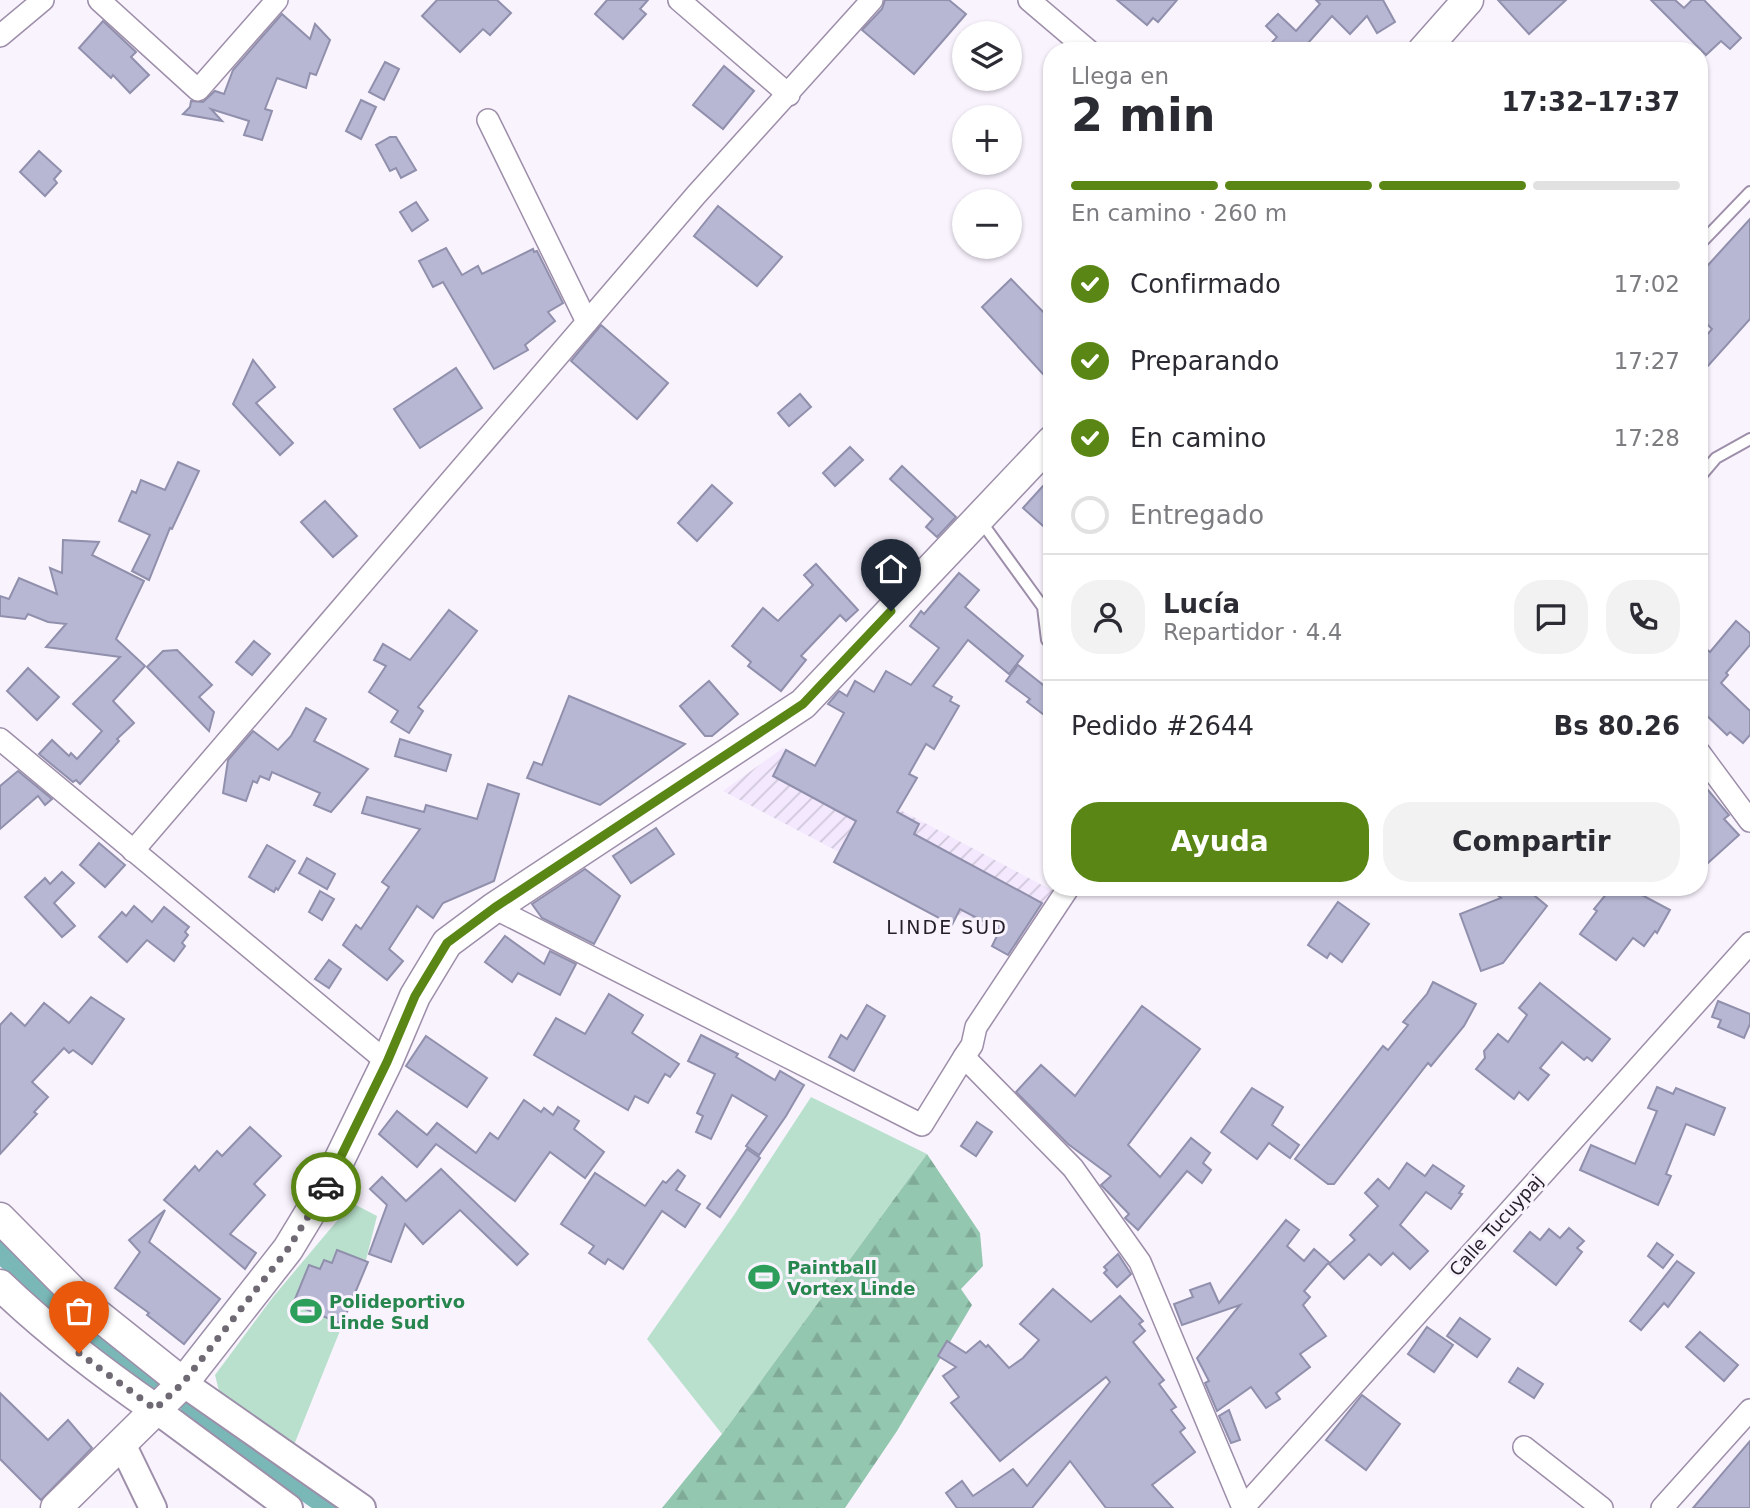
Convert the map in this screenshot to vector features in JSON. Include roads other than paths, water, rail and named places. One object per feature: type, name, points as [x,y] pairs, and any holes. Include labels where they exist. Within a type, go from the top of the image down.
[{"type":"main road","points":[[1431,42],[1468,0]]},
{"type":"main road","points":[[56,1508],[183,1383],[288,1249],[328,1183],[387,1062],[415,996],[447,943],[494,908],[803,704],[1043,450]]},
{"type":"main road","points":[[0,1218],[89,1308],[183,1383]]},
{"type":"main road","points":[[0,1285],[52,1332],[110,1378],[155,1409]]},
{"type":"street","points":[[0,36],[43,0]]},
{"type":"street","points":[[99,0],[198,90],[277,0]]},
{"type":"street","points":[[679,0],[789,95]]},
{"type":"street","points":[[133,851],[696,195],[872,0]]},
{"type":"street","points":[[1030,0],[1079,42]]},
{"type":"street","points":[[488,120],[587,322]]},
{"type":"street","points":[[0,739],[387,1062]]},
{"type":"street","points":[[1708,764],[1750,821]]},
{"type":"street","points":[[494,908],[922,1125],[972,1045],[976,1027],[1063,896]]},
{"type":"street","name":"Calle Tucuypaj","points":[[1243,1508],[1750,943]]},
{"type":"street","points":[[964,1058],[1073,1168],[1140,1262],[1243,1508]]},
{"type":"street","points":[[183,1383],[362,1508]]},
{"type":"street","points":[[155,1409],[289,1508]]},
{"type":"street","points":[[1662,1508],[1750,1410]]},
{"type":"street","points":[[122,1444],[153,1508]]},
{"type":"street","points":[[1524,1447],[1602,1508]]},
{"type":"lane","points":[[1708,236],[1750,192]]},
{"type":"lane","points":[[1708,467],[1716,458],[1750,439]]},
{"type":"lane","points":[[978,518],[1043,607]]},
{"type":"waterway","points":[[0,1250],[73,1318],[150,1382]]},
{"type":"waterway","points":[[192,1411],[332,1508]]},
{"type":"place","name":"Paintball Vortex Linde","points":[[764,1277]]},
{"type":"place","name":"Polideportivo Linde Sud","points":[[306,1311]]},
{"type":"district","name":"LINDE SUD","points":[[947,927]]}]
